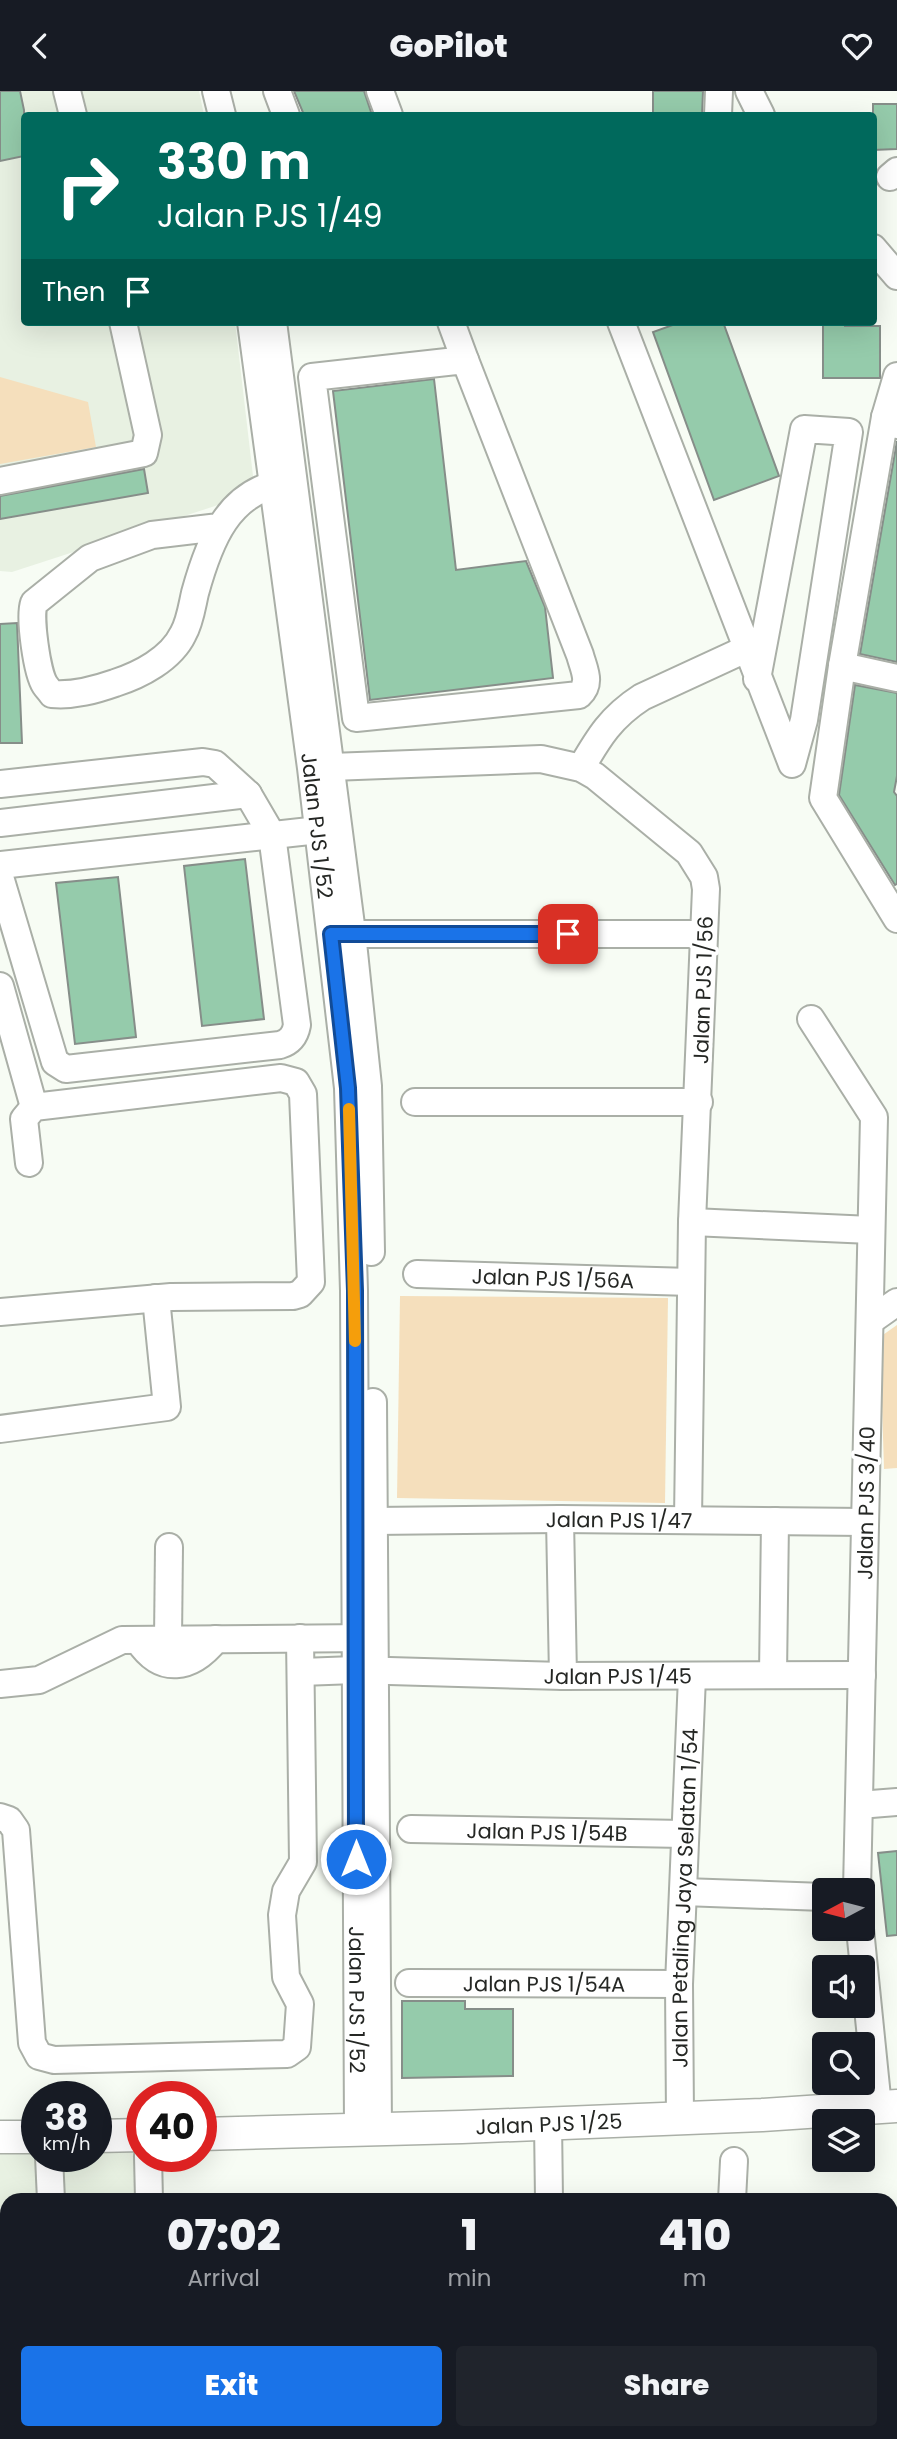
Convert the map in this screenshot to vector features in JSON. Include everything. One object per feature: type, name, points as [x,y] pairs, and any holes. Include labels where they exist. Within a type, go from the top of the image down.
[{"type":"main road","name":"Jalan PJS 1/25","points":[[217,2134],[462,2127],[888,2106]]},
{"type":"main road","points":[[0,2137],[21,2137]]},
{"type":"street","points":[[67,91],[72,112]]},
{"type":"street","points":[[216,91],[221,112]]},
{"type":"street","points":[[234,91],[238,112]]},
{"type":"street","points":[[276,91],[285,112]]},
{"type":"street","points":[[380,91],[388,112]]},
{"type":"street","points":[[718,112],[719,91]]},
{"type":"street","points":[[748,91],[759,112]]},
{"type":"street","points":[[877,253],[897,276]]},
{"type":"street","points":[[0,481],[144,453],[148,435],[124,326]]},
{"type":"street","name":"Jalan PJS 1/52","points":[[252,326],[284,482],[331,767],[328,829]]},
{"type":"street","name":"Jalan PJS 1/52","points":[[273,326],[284,482],[342,933],[358,1087],[374,1521],[365,1638]]},
{"type":"street","points":[[452,326],[580,655],[587,679],[585,689],[579,695],[356,718],[312,377],[465,360]]},
{"type":"street","points":[[629,326],[757,679],[792,764],[804,720],[849,432],[804,429],[757,679]]},
{"type":"street","points":[[893,905],[823,798],[842,666],[891,421],[897,376]]},
{"type":"street","points":[[219,527],[152,535],[90,558],[34,603],[32,618],[36,651],[43,684],[52,694],[65,695],[98,689],[134,677],[165,656],[176,646],[184,633],[203,562],[219,527],[243,500],[284,482],[325,477]]},
{"type":"street","points":[[581,768],[594,744],[615,716],[627,707],[642,697],[746,649]]},
{"type":"street","points":[[842,666],[897,678]]},
{"type":"street","name":"Jalan PJS 1/56","points":[[331,767],[541,759],[581,768],[595,776],[689,853],[706,885],[692,1222],[688,1520]]},
{"type":"street","points":[[0,784],[203,762],[215,764],[248,794],[272,835],[297,1025],[292,1039],[280,1045],[66,1069],[60,1067],[55,1062],[0,877]]},
{"type":"street","points":[[0,823],[248,794]]},
{"type":"street","points":[[0,865],[328,829]]},
{"type":"street","points":[[342,933],[704,934]]},
{"type":"street","points":[[0,986],[34,1107]]},
{"type":"street","name":"Jalan PJS 3/40","points":[[811,1019],[874,1117],[857,1878]]},
{"type":"street","points":[[0,1312],[164,1297],[300,1294],[311,1282],[303,1094],[296,1082],[281,1078],[34,1107],[24,1119],[29,1163]]},
{"type":"street","points":[[303,1094],[358,1087]]},
{"type":"street","name":"Jalan PJS 1/52","points":[[358,1087],[355,1291],[365,1638],[368,2129]]},
{"type":"street","points":[[415,1103],[699,1102]]},
{"type":"street","points":[[692,1222],[872,1230]]},
{"type":"street","name":"Jalan PJS 1/56A","points":[[417,1275],[691,1282]]},
{"type":"street","points":[[0,1429],[167,1407],[164,1297]]},
{"type":"street","points":[[870,1321],[897,1302]]},
{"type":"street","points":[[560,1519],[563,1676]]},
{"type":"street","name":"Jalan PJS 1/47","points":[[374,1521],[560,1519],[865,1522]]},
{"type":"street","points":[[773,1675],[775,1521]]},
{"type":"street","points":[[168,1639],[169,1547]]},
{"type":"street","points":[[0,1817],[9,1820],[16,1830],[32,2043],[39,2056],[54,2060],[287,2054],[297,2047],[300,2004],[286,1977],[282,1915],[285,1891],[303,1861],[300,1638]]},
{"type":"street","points":[[0,1684],[39,1680],[122,1640],[365,1638]]},
{"type":"street","points":[[138,1640],[147,1654],[173,1666],[200,1655],[216,1639]]},
{"type":"street","name":"Jalan PJS 1/45","points":[[301,1672],[692,1677],[862,1675]]},
{"type":"street","name":"Jalan Petaling Jaya Selatan 1/54","points":[[680,2118],[679,1984],[692,1677]]},
{"type":"street","points":[[859,1805],[897,1802]]},
{"type":"street","name":"Jalan PJS 1/54B","points":[[411,1829],[684,1834]]},
{"type":"street","points":[[683,1892],[812,1896]]},
{"type":"street","points":[[862,1941],[888,2106]]},
{"type":"street","name":"Jalan PJS 1/54A","points":[[409,1983],[679,1984]]},
{"type":"street","points":[[548,2122],[549,2193]]},
{"type":"street","points":[[732,2193],[734,2161]]},
{"type":"street","points":[[50,2172],[51,2193]]},
{"type":"street","points":[[148,2172],[149,2193]]},
{"type":"shaded area","points":[[0,91],[199,91],[203,112],[21,112],[21,326],[235,326],[255,493],[12,572],[0,571]]},
{"type":"shaded area","points":[[0,377],[88,402],[96,447],[0,464]]},
{"type":"shaded area","points":[[400,1296],[668,1298],[665,1503],[397,1498]]},
{"type":"shaded area","points":[[897,1325],[897,1468],[884,1469],[880,1337]]},
{"type":"shaded area","points":[[126,2147],[126,2172],[137,2172],[138,2193],[0,2193],[0,2149],[21,2148],[21,2172],[112,2172],[112,2148]]},
{"type":"building","points":[[0,91],[20,91],[24,110],[21,112],[21,157],[0,161]]},
{"type":"building","points":[[294,91],[364,91],[371,112],[303,112]]},
{"type":"building","points":[[653,91],[703,91],[702,112],[653,112]]},
{"type":"building","points":[[873,104],[897,104],[897,149],[877,150],[877,112],[873,112]]},
{"type":"building","points":[[670,326],[724,326],[779,476],[714,500],[653,332]]},
{"type":"building","points":[[823,326],[880,326],[880,378],[823,378]]},
{"type":"building","points":[[434,379],[456,570],[526,561],[545,607],[553,678],[370,700],[333,391]]},
{"type":"building","points":[[897,441],[897,662],[860,654]]},
{"type":"building","points":[[144,469],[148,493],[0,519],[0,496]]},
{"type":"building","points":[[17,623],[22,743],[0,743],[0,624]]},
{"type":"building","points":[[855,685],[897,693],[895,885],[839,795]]},
{"type":"building","points":[[245,859],[264,1019],[202,1026],[184,866]]},
{"type":"building","points":[[118,877],[136,1037],[75,1044],[56,883]]},
{"type":"building","points":[[897,1851],[897,1935],[887,1936],[878,1853]]},
{"type":"building","points":[[402,2001],[465,2001],[465,2009],[513,2009],[513,2076],[402,2078]]},
{"type":"slow traffic","points":[[349,1109],[355,1341]]},
{"type":"route","points":[[356,1859],[355,1291],[348,1088],[331,934],[568,934]]}]
